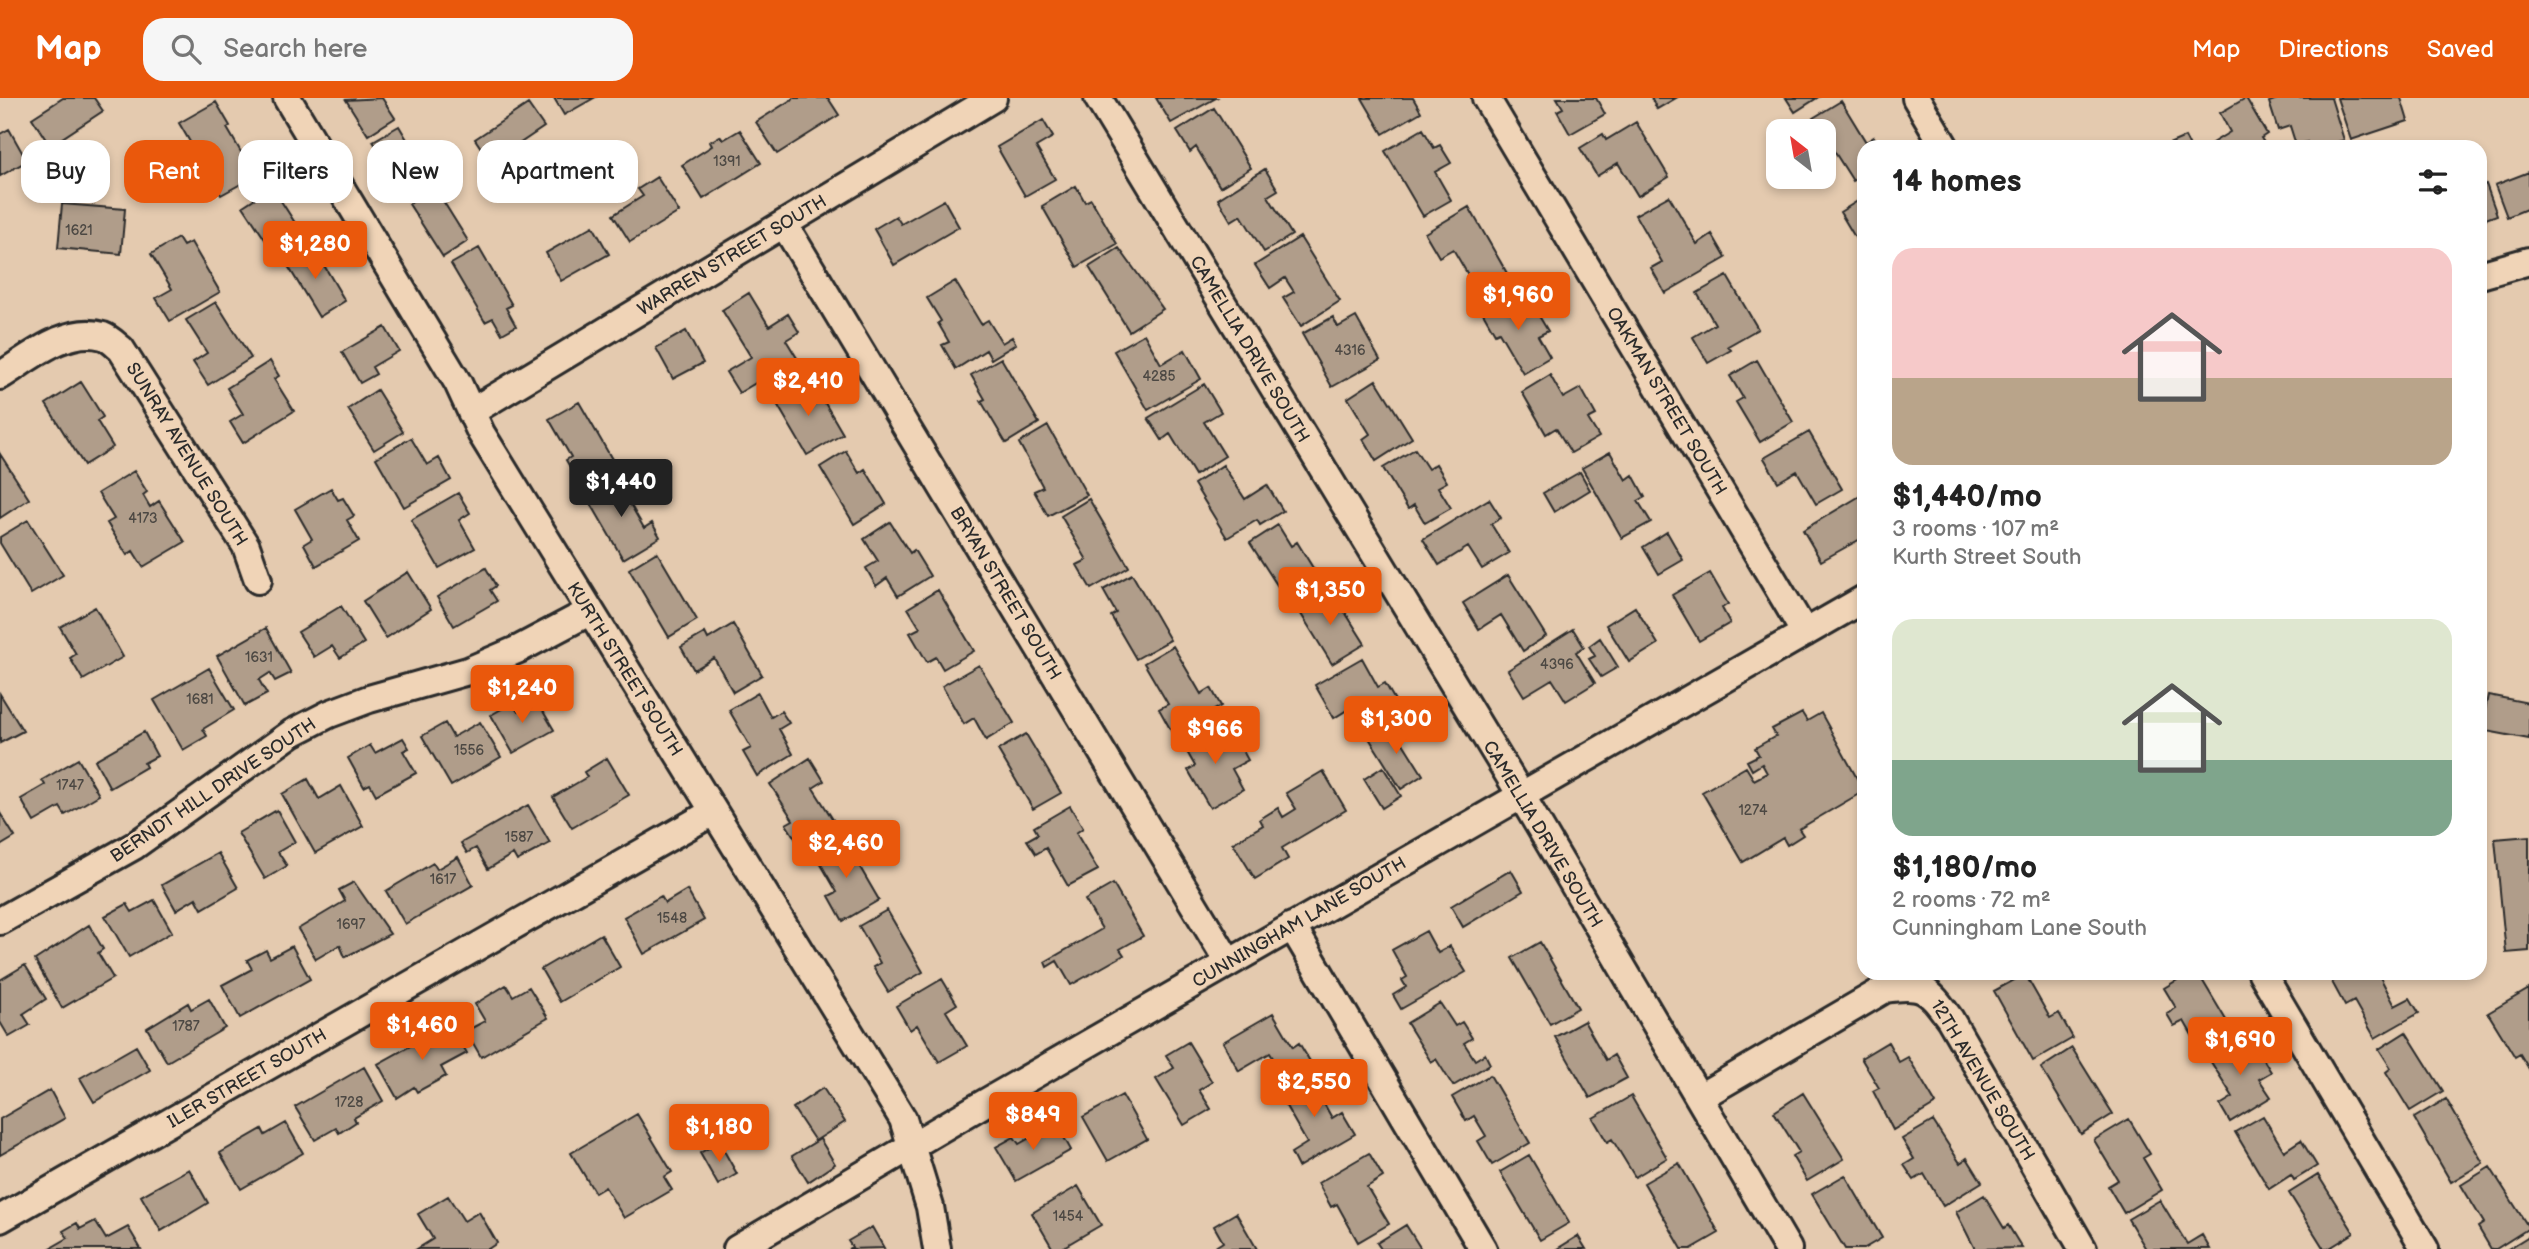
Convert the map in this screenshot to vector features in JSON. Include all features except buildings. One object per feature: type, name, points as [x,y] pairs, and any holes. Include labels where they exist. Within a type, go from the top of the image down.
[{"type":"street","name":"KURTH STREET SOUTH","points":[[287,98],[458,383],[471,412],[589,612],[903,1119],[930,1208],[937,1249]]},
{"type":"street","name":"WARREN STREET SOUTH","points":[[471,412],[993,98]]},
{"type":"street","name":"CAMELLIA DRIVE SOUTH","points":[[1097,98],[1521,795],[1788,1249]]},
{"type":"street","name":"OAKMAN STREET SOUTH","points":[[1486,98],[1805,633]]},
{"type":"street","points":[[1916,98],[1941,140]]},
{"type":"street","name":"BRYAN STREET SOUTH","points":[[784,223],[1228,962]]},
{"type":"street","points":[[2487,273],[2529,261]]},
{"type":"street","name":"SUNRAY AVENUE SOUTH","points":[[0,376],[54,343],[80,334],[104,336],[121,349],[246,546],[258,579]]},
{"type":"street","name":"CUNNINGHAM LANE SOUTH","points":[[737,1249],[1228,962],[1857,603]]},
{"type":"street","name":"BERNDT HILL DRIVE SOUTH","points":[[0,921],[134,846],[292,733],[329,714],[369,699],[468,671],[519,649],[589,612]]},
{"type":"street","name":"ILER STREET SOUTH","points":[[0,1219],[713,812]]},
{"type":"street","points":[[1292,926],[1483,1249]]},
{"type":"street","points":[[2266,980],[2425,1249]]},
{"type":"street","name":"12TH AVENUE SOUTH","points":[[1700,1097],[1885,989],[1911,985],[1930,992],[1950,1019],[2083,1249]]}]
